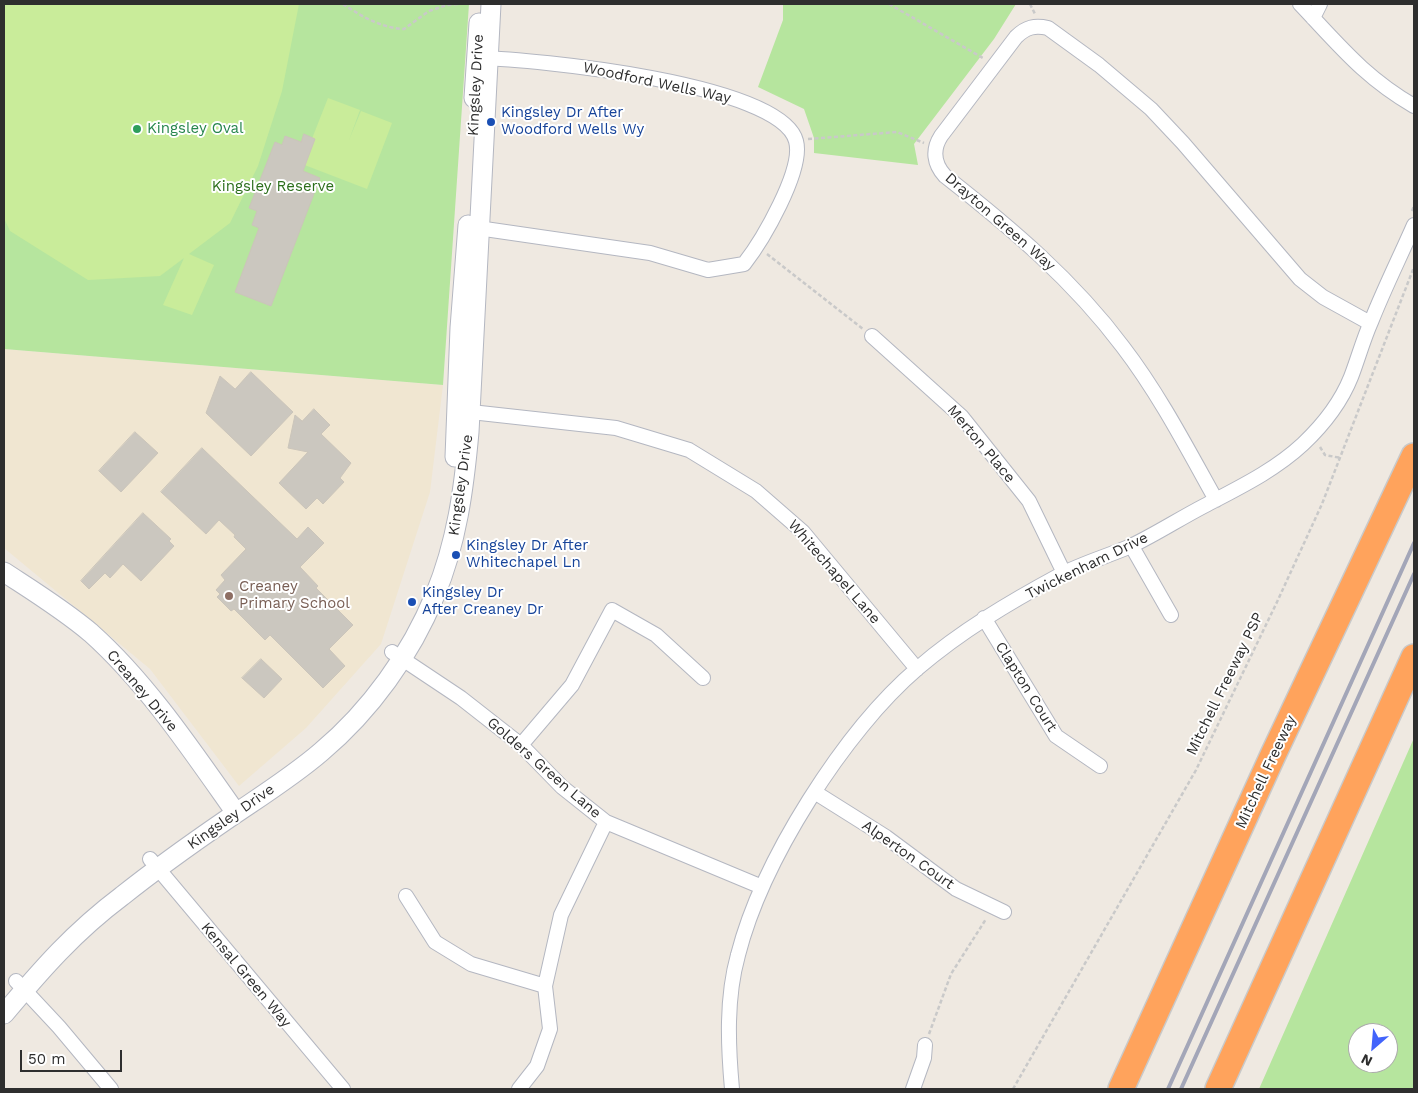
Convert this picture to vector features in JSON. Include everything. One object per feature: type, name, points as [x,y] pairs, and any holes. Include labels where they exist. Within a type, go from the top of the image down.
[{"type":"highway","name":"Mitchell Freeway","points":[[1120,1089],[1414,456]]},
{"type":"highway","points":[[1218,1089],[1414,657]]},
{"type":"highway","points":[[1102,1089],[1162,1000]]},
{"type":"main road","name":"Kingsley Drive","points":[[4,1014],[20,985],[78,915],[154,864],[227,811],[313,743],[345,712],[396,656],[424,592],[442,540],[453,487],[463,411],[483,58],[480,4]]},
{"type":"main road","name":"Kingsley Drive","points":[[483,58],[492,4]]},
{"type":"main road","name":"Creaney Drive","points":[[4,572],[74,620],[112,654],[135,678],[227,811]]},
{"type":"main road","name":"Creaney Drive","points":[[4,587],[67,630],[105,664],[227,811]]},
{"type":"main road","name":"Kingsley Drive","points":[[4,996],[20,985]]},
{"type":"street","points":[[1300,4],[1370,78],[1414,106]]},
{"type":"street","points":[[1313,18],[1320,4]]},
{"type":"street","points":[[935,149],[940,136],[1016,37],[1027,28],[1040,26],[1054,32],[1126,88],[1160,119],[1300,279],[1329,301],[1370,323]]},
{"type":"street","name":"Woodford Wells Way","points":[[483,58],[586,66],[705,90],[761,109],[782,122],[793,133],[796,141]]},
{"type":"street","points":[[474,228],[650,253],[708,270],[744,264],[758,247],[785,194],[797,152],[796,141]]},
{"type":"street","name":"Drayton Green Way","points":[[935,149],[936,161],[945,176],[1010,227],[1069,283],[1106,325],[1162,403],[1216,500]]},
{"type":"street","name":"Twickenham Drive","points":[[732,1089],[728,1038],[734,975],[738,954],[762,887],[800,815],[867,720],[917,669],[984,618],[1064,573],[1131,545],[1270,470],[1312,434],[1336,403],[1350,379],[1370,323],[1414,225]]},
{"type":"street","name":"Merton Place","points":[[872,336],[962,417],[1029,501],[1064,573]]},
{"type":"street","name":"Whitechapel Lane","points":[[463,411],[616,428],[689,450],[756,491],[803,532],[917,669]]},
{"type":"street","points":[[1131,545],[1171,615]]},
{"type":"street","points":[[521,745],[572,685],[612,610],[656,635],[703,678]]},
{"type":"street","name":"Clapton Court","points":[[984,618],[1056,736],[1100,766]]},
{"type":"street","name":"Golders Green Lane","points":[[396,656],[461,698],[521,745],[562,787],[606,822],[762,887]]},
{"type":"street","name":"Alperton Court","points":[[816,793],[886,837],[956,889],[999,909]]},
{"type":"street","points":[[519,1089],[537,1066],[550,1030],[545,986],[561,915],[606,822]]},
{"type":"street","name":"Kensal Green Way","points":[[154,864],[343,1089]]},
{"type":"street","points":[[406,896],[435,942],[471,964],[545,986]]},
{"type":"street","points":[[20,985],[59,1026],[111,1089]]},
{"type":"street","points":[[913,1089],[924,1058],[924,1045]]},
{"type":"path","points":[[343,4],[369,20],[404,30],[429,11],[447,5],[459,4]]},
{"type":"path","points":[[889,4],[995,65]]},
{"type":"path","points":[[796,141],[897,132],[935,149]]},
{"type":"path","points":[[758,247],[872,336]]},
{"type":"path","name":"Mitchell Freeway PSP","points":[[1013,1089],[1196,770],[1278,602],[1341,458],[1414,268]]},
{"type":"path","points":[[1312,434],[1325,455],[1341,458]]},
{"type":"path","points":[[924,1045],[951,974],[999,909]]},
{"type":"shaded area","name":"Creaney Primary School","points":[[4,349],[443,385],[430,492],[381,644],[306,728],[239,786],[150,669],[4,548]]},
{"type":"green space","name":"Kingsley Reserve","points":[[4,4],[469,4],[443,385],[4,349]]},
{"type":"green space","name":"Kingsley Oval","points":[[4,4],[299,4],[282,91],[258,166],[230,223],[189,254],[214,265],[192,315],[163,305],[184,258],[160,276],[88,280],[10,231],[4,218]]},
{"type":"green space","points":[[783,4],[1016,4],[994,39],[914,144],[918,165],[814,153],[814,138],[804,109],[758,87],[783,20]]},
{"type":"green space","points":[[328,98],[360,110],[349,140],[361,111],[392,123],[367,189],[302,164]]},
{"type":"green space","points":[[1414,738],[1414,1089],[1259,1089]]},
{"type":"building","points":[[304,134],[315,139],[303,171],[320,178],[271,306],[235,292],[259,228],[252,225],[257,211],[249,208],[275,142],[282,145],[285,136],[301,142]]},
{"type":"building","points":[[251,372],[293,412],[251,456],[206,413],[220,376],[235,389]]},
{"type":"building","points":[[314,409],[330,425],[321,434],[351,463],[340,478],[344,482],[323,504],[317,498],[306,509],[279,483],[308,452],[288,448],[295,415],[302,421]]},
{"type":"building","points":[[135,432],[158,453],[121,492],[99,471]]},
{"type":"building","points":[[202,448],[297,539],[308,527],[324,543],[300,567],[318,586],[316,588],[353,625],[329,649],[345,666],[323,688],[270,635],[265,640],[234,609],[231,611],[217,597],[220,594],[216,590],[225,580],[221,575],[246,549],[234,537],[235,535],[219,520],[206,534],[161,492]]},
{"type":"building","points":[[143,513],[171,539],[169,541],[174,546],[141,581],[123,564],[110,578],[105,573],[89,589],[81,581]]},
{"type":"building","points":[[261,659],[282,679],[264,698],[242,678]]},
{"type":"railway","points":[[1168,1089],[1414,543]]},
{"type":"railway","points":[[1181,1089],[1414,574]]},
{"type":"place","name":"Kingsley Dr After Woodford Wells Wy","points":[[491,122]]},
{"type":"place","name":"Kingsley Oval","points":[[137,129]]},
{"type":"place","name":"Kingsley Dr After Whitechapel Ln","points":[[456,555]]},
{"type":"place","name":"Creaney Primary School","points":[[229,596]]},
{"type":"place","name":"Kingsley Dr After Creaney Dr","points":[[412,602]]}]
